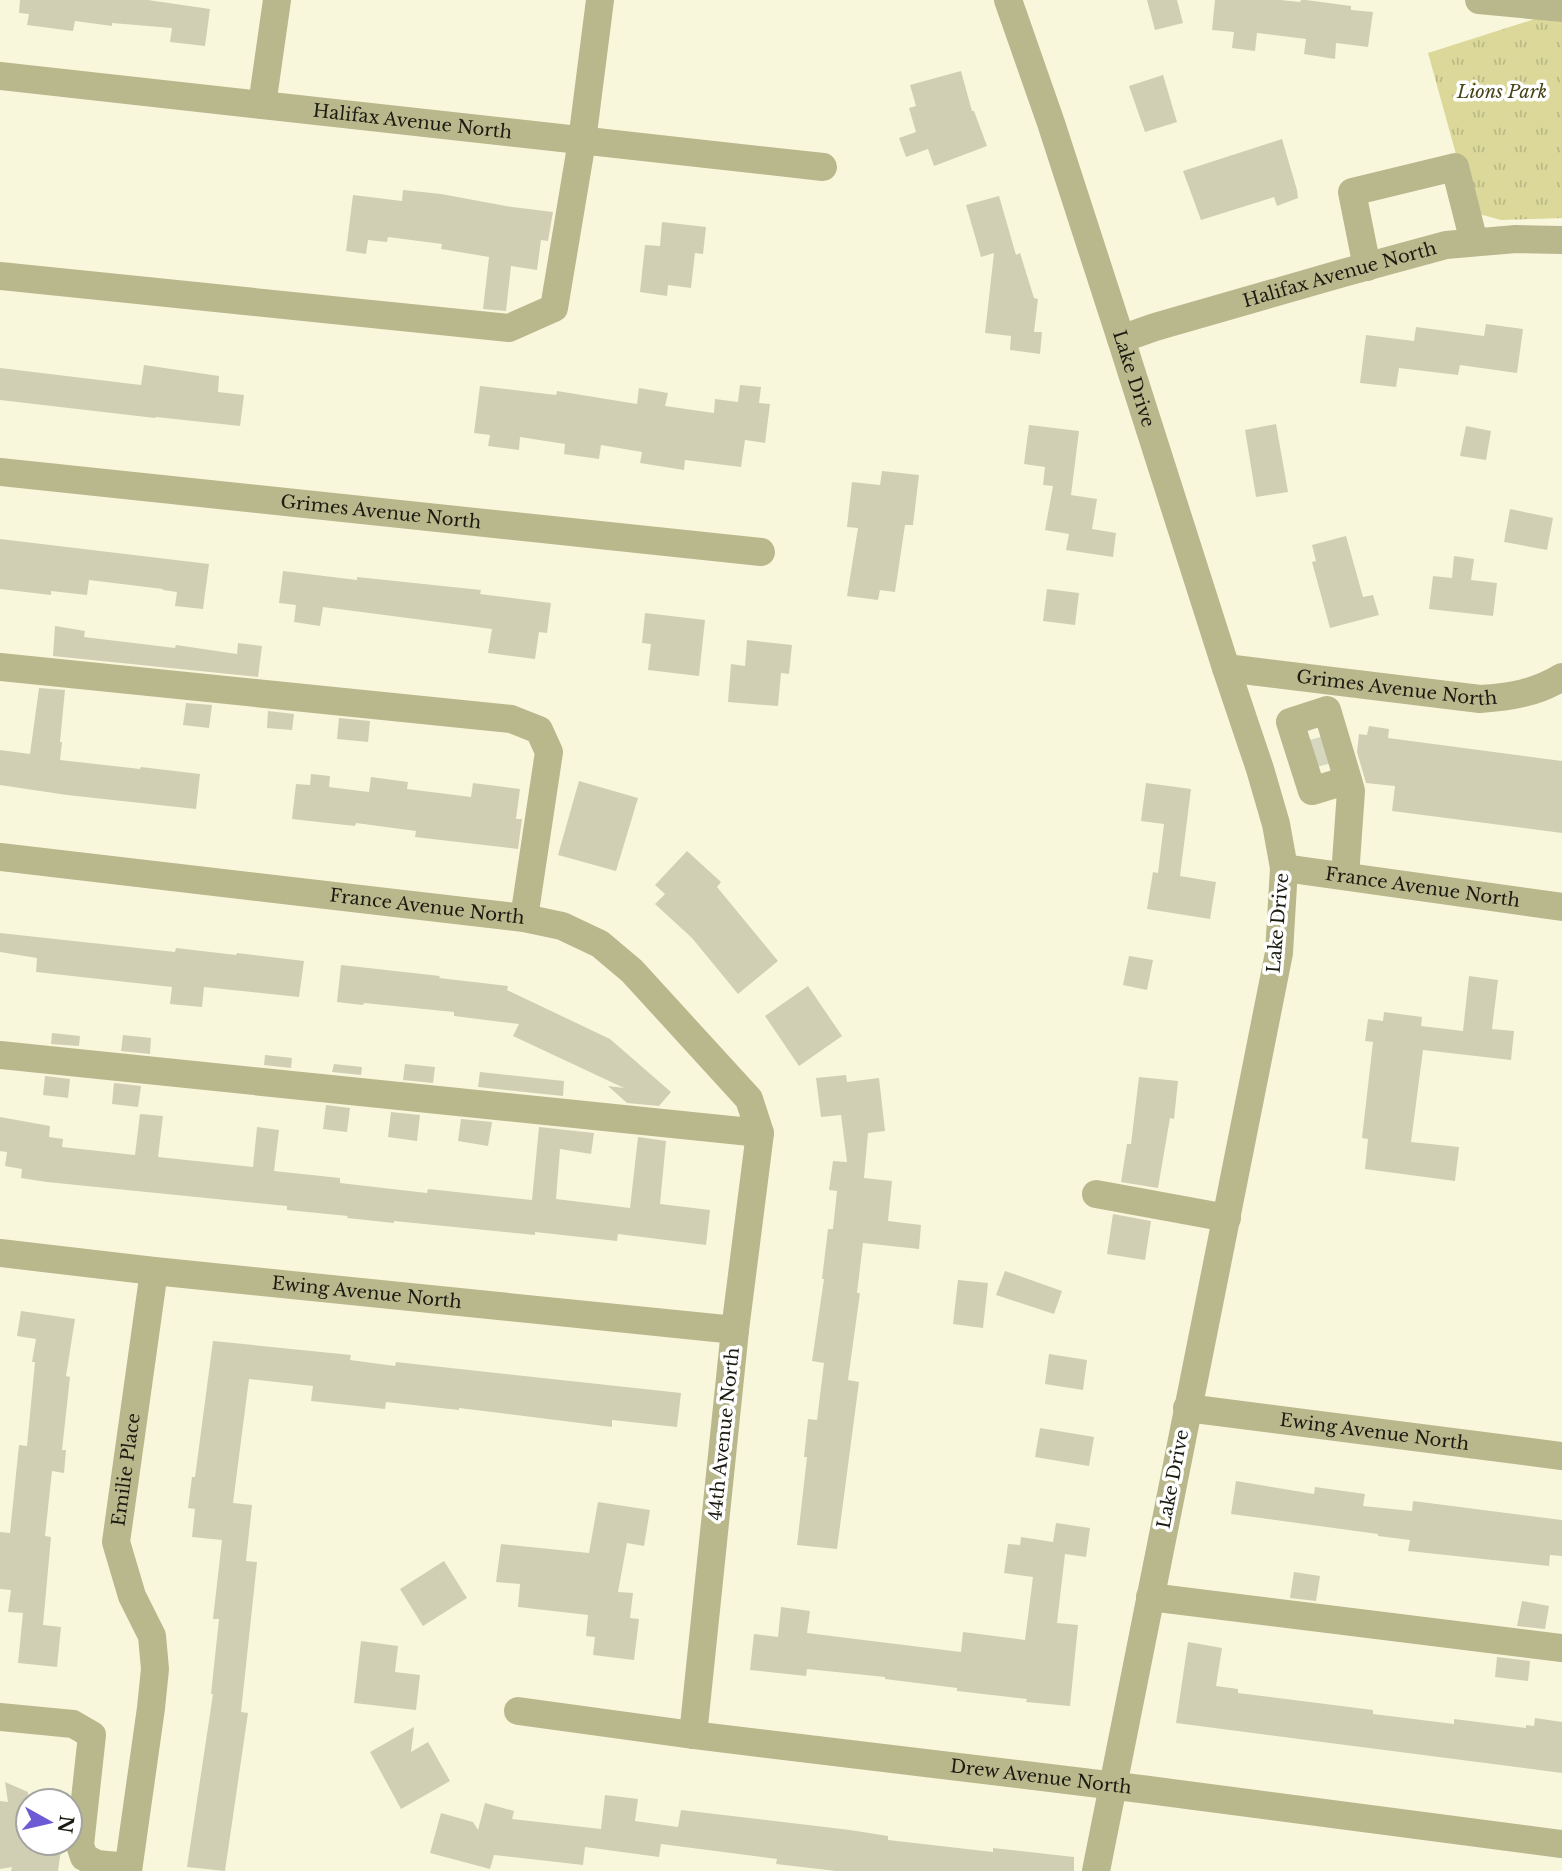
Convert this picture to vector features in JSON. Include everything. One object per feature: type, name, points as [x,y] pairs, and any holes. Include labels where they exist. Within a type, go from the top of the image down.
[{"type":"street","points":[[262,105],[277,0]]},
{"type":"street","points":[[0,276],[509,328],[554,308],[582,141],[600,0]]},
{"type":"street","name":"Lake Drive","points":[[1008,0],[1051,123],[1260,769],[1276,824],[1284,868],[1279,953],[1096,1871]]},
{"type":"street","points":[[1479,0],[1562,8]]},
{"type":"street","name":"Halifax Avenue North","points":[[0,76],[823,167]]},
{"type":"street","points":[[1367,267],[1352,192],[1455,167],[1474,242]]},
{"type":"street","name":"Halifax Avenue North","points":[[1121,339],[1446,246],[1516,239],[1562,240]]},
{"type":"street","name":"Grimes Avenue North","points":[[0,472],[761,552]]},
{"type":"street","points":[[0,667],[511,719],[539,730],[549,752],[524,918]]},
{"type":"street","name":"Grimes Avenue North","points":[[1226,668],[1480,699],[1513,696],[1546,687],[1562,677]]},
{"type":"street","points":[[1326,679],[1327,710],[1336,748],[1351,791],[1345,876]]},
{"type":"street","points":[[1327,710],[1290,722],[1304,756],[1312,791],[1348,780]]},
{"type":"street","points":[[1260,769],[1304,756]]},
{"type":"street","name":"France Avenue North","points":[[0,857],[524,918],[562,926],[600,944],[632,971],[749,1099],[760,1133]]},
{"type":"street","name":"France Avenue North","points":[[1284,868],[1562,907]]},
{"type":"street","points":[[0,1055],[760,1133]]},
{"type":"street","name":"44th Avenue North","points":[[693,1735],[735,1330],[760,1133]]},
{"type":"street","points":[[1096,1194],[1227,1218]]},
{"type":"street","name":"Ewing Avenue North","points":[[0,1253],[735,1330]]},
{"type":"street","name":"Emilie Place","points":[[128,1869],[155,1669],[152,1636],[132,1596],[116,1542],[154,1270]]},
{"type":"street","name":"Ewing Avenue North","points":[[1187,1408],[1562,1456]]},
{"type":"street","points":[[1150,1597],[1562,1648]]},
{"type":"street","name":"Drew Avenue North","points":[[519,1711],[1562,1844]]},
{"type":"street","points":[[0,1717],[73,1724],[92,1735],[80,1844],[84,1857],[97,1864],[128,1869]]},
{"type":"green space","name":"Lions Park","points":[[1535,19],[1562,22],[1562,218],[1501,220],[1472,212],[1428,53]]},
{"type":"building","points":[[20,0],[148,0],[210,9],[205,46],[170,42],[172,28],[112,23],[112,26],[75,21],[73,31],[27,25],[29,14],[19,13]]},
{"type":"building","points":[[1147,0],[1177,0],[1183,23],[1155,30]]},
{"type":"building","points":[[1215,0],[1306,0],[1373,12],[1368,47],[1336,43],[1335,59],[1304,54],[1306,39],[1257,33],[1255,51],[1232,48],[1234,32],[1212,30]]},
{"type":"building","points":[[961,71],[972,111],[987,146],[934,166],[928,149],[906,157],[899,138],[916,132],[909,108],[916,106],[910,85]]},
{"type":"building","points":[[1163,75],[1177,122],[1145,132],[1129,86]]},
{"type":"building","points":[[1282,139],[1298,198],[1277,206],[1274,197],[1201,220],[1183,171]]},
{"type":"building","points":[[403,190],[553,212],[548,241],[541,240],[537,270],[511,266],[506,311],[483,309],[489,257],[441,249],[442,244],[388,237],[387,242],[368,240],[366,254],[346,251],[353,195],[402,201]]},
{"type":"building","points":[[999,196],[1016,255],[1020,253],[1034,298],[1038,299],[1034,332],[1042,332],[1040,354],[1010,350],[1011,336],[985,333],[994,253],[981,257],[966,205]]},
{"type":"building","points":[[662,222],[706,227],[703,254],[695,253],[691,288],[668,285],[667,296],[640,292],[645,245],[660,246]]},
{"type":"building","points":[[1486,324],[1523,329],[1517,373],[1460,365],[1458,375],[1399,368],[1396,387],[1360,383],[1366,335],[1414,341],[1416,327],[1484,336]]},
{"type":"building","points":[[144,365],[219,376],[218,392],[244,395],[240,426],[0,400],[0,368],[141,385]]},
{"type":"building","points":[[740,385],[761,387],[759,403],[770,404],[765,443],[745,440],[741,467],[685,460],[684,470],[640,463],[642,452],[601,445],[599,459],[564,454],[565,444],[520,437],[519,450],[488,446],[490,435],[474,433],[480,386],[556,395],[557,391],[637,404],[639,388],[668,393],[665,406],[714,413],[715,399],[738,402]]},
{"type":"building","points":[[1276,424],[1288,492],[1256,497],[1245,430]]},
{"type":"building","points":[[1029,425],[1079,431],[1071,495],[1097,499],[1092,529],[1116,533],[1113,557],[1066,550],[1069,534],[1045,530],[1053,486],[1043,485],[1045,467],[1024,464]]},
{"type":"building","points":[[1466,426],[1491,431],[1486,460],[1460,456]]},
{"type":"building","points":[[882,471],[919,475],[913,525],[905,525],[895,592],[880,590],[878,600],[847,596],[858,528],[847,527],[852,482],[880,485]]},
{"type":"building","points":[[1510,509],[1553,518],[1547,550],[1504,542]]},
{"type":"building","points":[[1346,536],[1363,597],[1373,595],[1379,615],[1330,628],[1312,562],[1316,561],[1312,545]]},
{"type":"building","points":[[0,539],[209,564],[203,609],[175,606],[177,592],[89,580],[87,595],[51,591],[51,595],[0,589]]},
{"type":"building","points":[[1454,556],[1474,559],[1471,580],[1497,583],[1493,616],[1429,609],[1433,576],[1452,578]]},
{"type":"building","points":[[283,571],[481,590],[480,594],[551,603],[547,633],[539,632],[535,659],[488,653],[492,629],[323,607],[320,626],[294,622],[296,605],[279,603]]},
{"type":"building","points":[[1047,589],[1079,593],[1075,625],[1043,621]]},
{"type":"building","points":[[645,613],[705,620],[699,676],[648,670],[651,644],[642,643]]},
{"type":"building","points":[[55,626],[85,631],[84,637],[175,648],[176,645],[237,654],[238,643],[262,646],[258,677],[53,656]]},
{"type":"building","points":[[747,640],[792,645],[789,674],[781,673],[778,706],[728,702],[731,664],[745,666]]},
{"type":"building","points":[[39,688],[65,690],[60,760],[200,774],[196,809],[0,785],[0,750],[30,754]]},
{"type":"building","points":[[186,703],[212,705],[209,728],[183,725]]},
{"type":"building","points":[[268,711],[294,714],[292,730],[267,728]]},
{"type":"building","points":[[339,718],[370,721],[368,742],[337,739]]},
{"type":"building","points":[[1369,726],[1389,729],[1388,738],[1562,761],[1562,833],[1392,811],[1395,786],[1366,783],[1357,752],[1359,734],[1367,735]]},
{"type":"building","points":[[311,774],[330,776],[329,787],[369,792],[371,777],[408,782],[407,789],[471,797],[473,783],[520,789],[516,819],[522,819],[518,849],[415,837],[416,831],[356,823],[355,826],[292,819],[296,784],[310,785]]},
{"type":"building","points":[[579,781],[638,798],[616,871],[558,855]]},
{"type":"building","points":[[1146,783],[1191,789],[1180,876],[1216,882],[1210,919],[1147,909],[1153,872],[1158,873],[1164,824],[1141,821]]},
{"type":"building","points":[[687,851],[721,882],[717,887],[778,961],[738,994],[692,938],[655,904],[665,894],[655,885]]},
{"type":"building","points":[[0,933],[175,952],[176,948],[304,961],[299,997],[204,987],[202,1007],[170,1004],[172,987],[36,972],[37,958],[0,952]]},
{"type":"building","points":[[1129,956],[1153,960],[1147,990],[1123,985]]},
{"type":"building","points":[[341,965],[508,986],[507,990],[610,1039],[671,1092],[659,1106],[627,1103],[608,1086],[624,1088],[513,1036],[519,1024],[454,1016],[454,1012],[337,1002]]},
{"type":"building","points":[[1469,976],[1498,980],[1492,1029],[1514,1031],[1511,1060],[1423,1050],[1411,1142],[1459,1147],[1455,1181],[1365,1169],[1368,1139],[1362,1138],[1373,1042],[1365,1041],[1368,1019],[1383,1021],[1384,1012],[1422,1017],[1421,1026],[1463,1031]]},
{"type":"building","points":[[808,986],[842,1036],[799,1066],[765,1016]]},
{"type":"building","points":[[52,1033],[80,1036],[79,1046],[51,1044]]},
{"type":"building","points":[[123,1035],[151,1038],[150,1054],[121,1051]]},
{"type":"building","points":[[265,1055],[292,1058],[291,1068],[264,1065]]},
{"type":"building","points":[[334,1064],[362,1067],[361,1075],[332,1072]]},
{"type":"building","points":[[405,1064],[435,1067],[433,1083],[403,1080]]},
{"type":"building","points":[[480,1072],[564,1081],[563,1096],[478,1087]]},
{"type":"building","points":[[846,1075],[847,1082],[879,1078],[885,1131],[868,1133],[864,1178],[892,1181],[888,1221],[921,1225],[919,1249],[863,1243],[857,1293],[860,1293],[848,1380],[859,1382],[837,1549],[797,1545],[807,1457],[804,1457],[808,1419],[817,1420],[824,1363],[812,1361],[828,1229],[833,1229],[837,1191],[829,1190],[833,1161],[847,1162],[841,1115],[821,1117],[816,1078]]},
{"type":"building","points":[[45,1076],[70,1079],[68,1098],[43,1095]]},
{"type":"building","points":[[1139,1077],[1178,1081],[1174,1119],[1170,1118],[1158,1188],[1121,1182],[1127,1144],[1131,1144]]},
{"type":"building","points":[[114,1083],[141,1086],[138,1107],[112,1104]]},
{"type":"building","points":[[326,1105],[350,1108],[347,1132],[323,1129]]},
{"type":"building","points":[[391,1112],[420,1115],[417,1141],[388,1137]]},
{"type":"building","points":[[140,1114],[163,1116],[158,1157],[253,1167],[257,1127],[279,1130],[274,1171],[340,1178],[340,1183],[427,1193],[428,1189],[532,1200],[539,1127],[594,1133],[591,1154],[560,1149],[556,1199],[630,1208],[638,1137],[666,1141],[660,1204],[710,1210],[706,1245],[618,1234],[617,1241],[535,1232],[535,1235],[394,1223],[287,1210],[287,1206],[47,1182],[21,1178],[22,1169],[5,1166],[7,1152],[0,1151],[0,1117],[50,1126],[49,1137],[63,1139],[62,1147],[135,1155]]},
{"type":"building","points":[[461,1119],[492,1122],[488,1146],[458,1141]]},
{"type":"building","points":[[1113,1214],[1151,1221],[1145,1260],[1107,1254]]},
{"type":"building","points":[[1005,1271],[1062,1291],[1054,1314],[996,1295]]},
{"type":"building","points":[[958,1280],[988,1283],[983,1328],[953,1324]]},
{"type":"building","points":[[21,1311],[75,1319],[66,1376],[70,1377],[62,1450],[66,1450],[64,1473],[52,1471],[45,1536],[51,1537],[43,1625],[61,1627],[57,1667],[18,1663],[23,1613],[8,1612],[11,1590],[0,1589],[0,1532],[10,1533],[19,1445],[27,1446],[35,1362],[32,1362],[36,1339],[17,1336]]},
{"type":"building","points":[[213,1341],[351,1355],[350,1360],[395,1366],[396,1362],[681,1393],[677,1427],[612,1420],[612,1427],[459,1408],[386,1402],[385,1409],[311,1401],[313,1386],[249,1379],[233,1503],[252,1505],[246,1561],[257,1562],[241,1712],[248,1713],[225,1871],[187,1867],[213,1694],[219,1619],[213,1619],[222,1540],[192,1537],[195,1509],[188,1508],[192,1477],[195,1477]]},
{"type":"building","points":[[1049,1354],[1087,1360],[1083,1390],[1045,1384]]},
{"type":"building","points":[[1040,1428],[1094,1437],[1089,1466],[1035,1457]]},
{"type":"building","points":[[1236,1481],[1314,1494],[1315,1487],[1365,1494],[1363,1506],[1412,1511],[1413,1501],[1562,1520],[1562,1556],[1550,1555],[1549,1566],[1408,1551],[1410,1540],[1231,1514]]},
{"type":"building","points":[[598,1502],[650,1510],[644,1546],[627,1543],[618,1592],[633,1593],[630,1618],[639,1619],[634,1660],[593,1655],[595,1637],[586,1636],[588,1615],[518,1607],[520,1584],[496,1582],[501,1544],[589,1553]]},
{"type":"building","points":[[1056,1523],[1090,1528],[1086,1557],[1065,1554],[1057,1623],[1078,1625],[1070,1706],[1026,1702],[1027,1699],[957,1691],[957,1688],[885,1677],[807,1669],[806,1676],[750,1670],[754,1634],[778,1637],[781,1607],[810,1611],[807,1633],[961,1652],[963,1632],[1025,1640],[1033,1577],[1004,1573],[1008,1544],[1020,1545],[1021,1537],[1053,1542]]},
{"type":"building","points":[[444,1561],[467,1598],[423,1626],[400,1589]]},
{"type":"building","points":[[1294,1572],[1320,1576],[1316,1601],[1290,1598]]},
{"type":"building","points":[[1522,1601],[1549,1606],[1545,1629],[1517,1626]]},
{"type":"building","points":[[361,1641],[398,1646],[395,1672],[420,1675],[416,1710],[354,1703]]},
{"type":"building","points":[[1188,1642],[1222,1648],[1216,1686],[1238,1689],[1238,1693],[1373,1710],[1373,1714],[1454,1724],[1454,1719],[1526,1728],[1526,1725],[1534,1726],[1535,1718],[1562,1722],[1562,1773],[1176,1723]]},
{"type":"building","points":[[1497,1657],[1530,1661],[1528,1681],[1495,1677]]},
{"type":"building","points":[[414,1727],[411,1752],[428,1742],[450,1781],[401,1809],[370,1752]]},
{"type":"building","points":[[5,1782],[16,1787],[14,1787],[14,1857],[60,1857],[58,1871],[11,1871],[12,1867],[0,1869],[0,1801],[8,1802]]},
{"type":"building","points":[[605,1795],[638,1799],[635,1821],[678,1827],[681,1810],[850,1830],[888,1836],[888,1840],[993,1852],[993,1848],[1074,1857],[1074,1871],[836,1871],[776,1864],[777,1859],[661,1844],[659,1857],[585,1847],[583,1865],[494,1855],[490,1869],[430,1853],[441,1813],[473,1822],[478,1830],[485,1803],[514,1811],[512,1819],[601,1829]]},
{"type":"tunnel","points":[[1307,755],[1334,748]]}]
